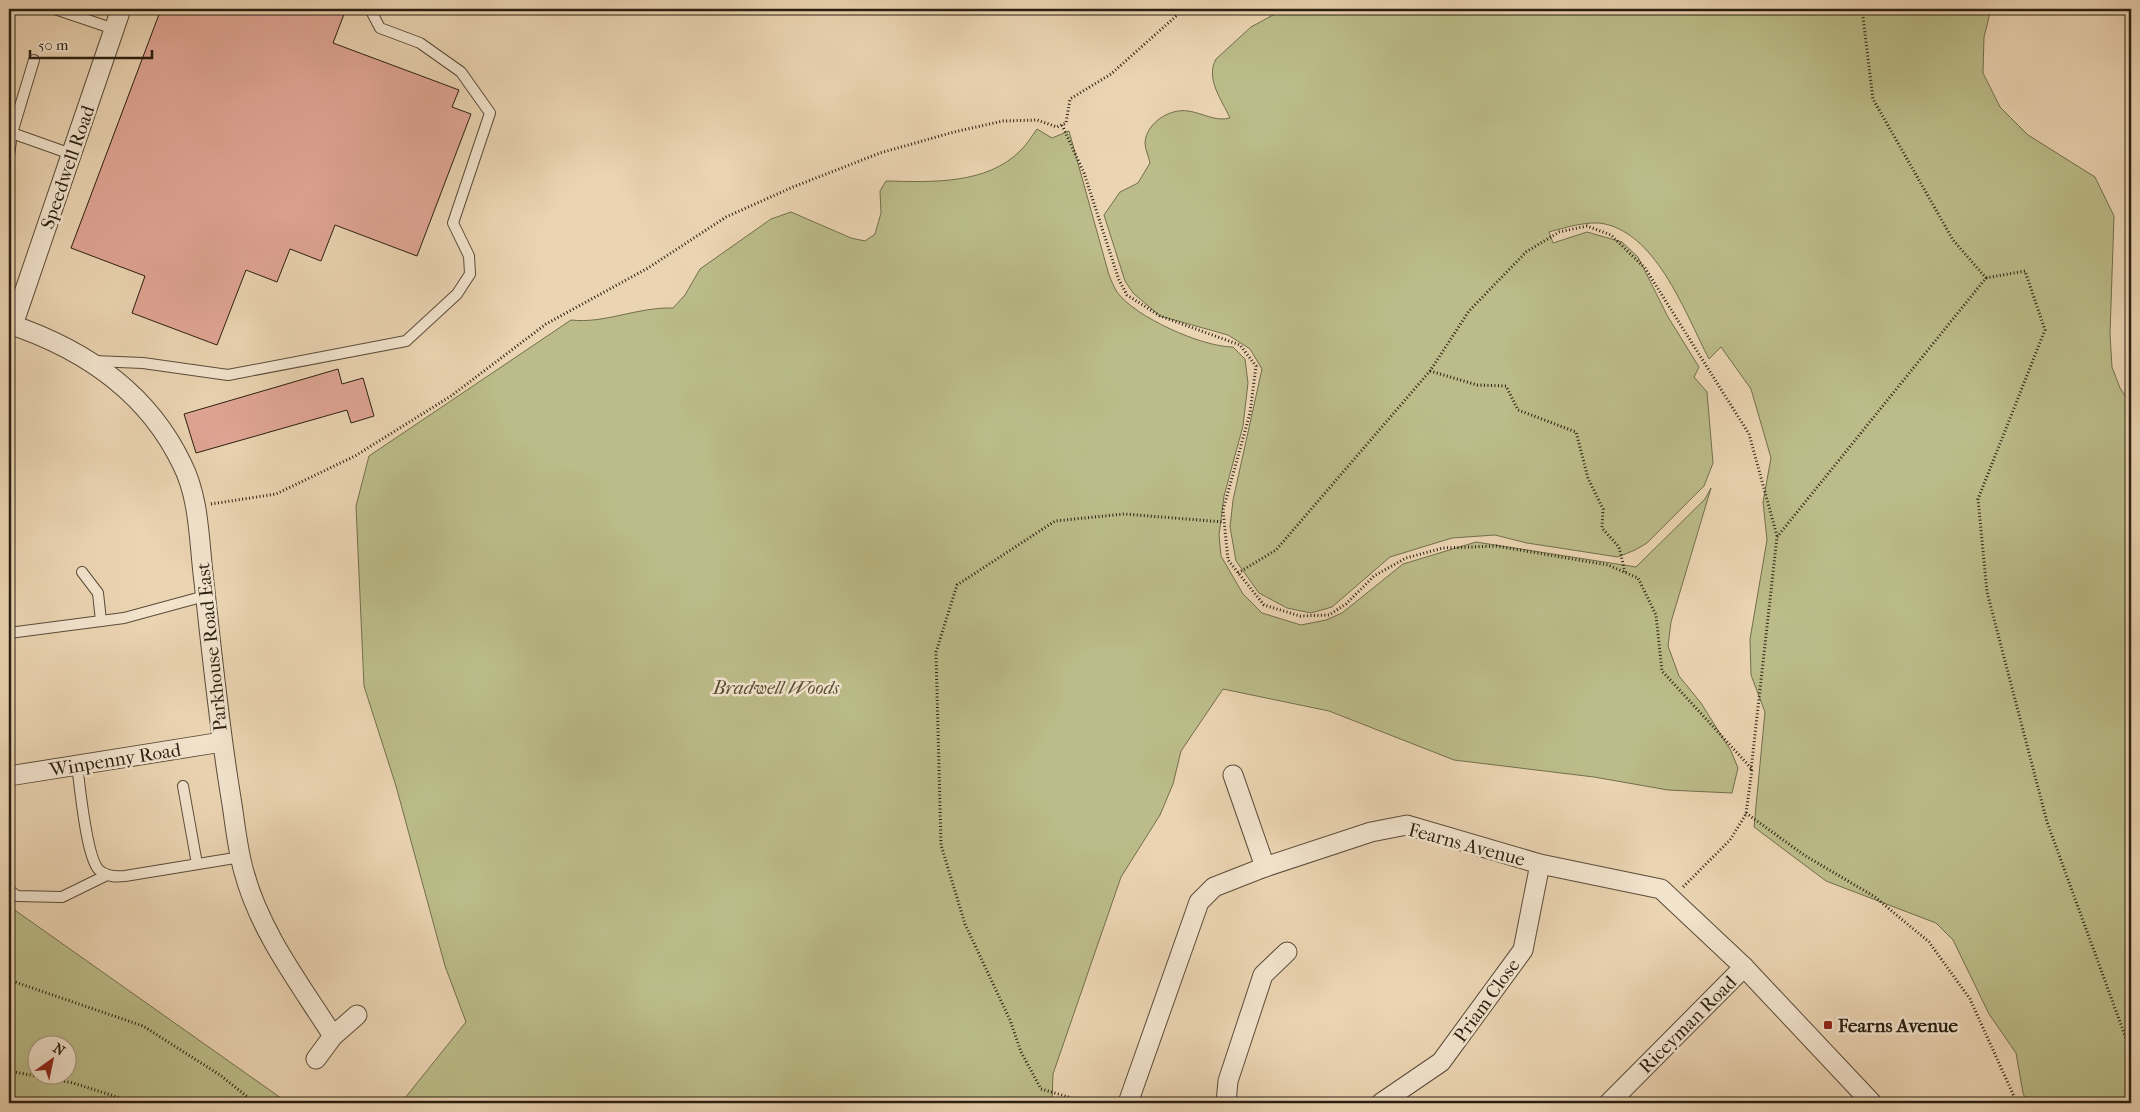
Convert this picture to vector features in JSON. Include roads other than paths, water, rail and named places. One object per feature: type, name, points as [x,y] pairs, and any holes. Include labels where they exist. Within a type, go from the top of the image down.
[{"type":"street","name":"Speedwell Road","points":[[11,325],[121,9]]},
{"type":"street","name":"Parkhouse Road East","points":[[11,325],[90,361],[116,378],[143,404],[165,434],[183,465],[195,507],[222,742],[244,872],[265,928],[333,1036]]},
{"type":"street","name":"Winpenny Road","points":[[9,776],[222,742]]},
{"type":"street","points":[[1233,774],[1265,867]]},
{"type":"street","name":"Fearns Avenue","points":[[1128,1103],[1198,902],[1214,887],[1265,867],[1372,832],[1407,825],[1540,864],[1661,888],[1744,967],[1872,1103]]},
{"type":"street","name":"Priam Close","points":[[1381,1103],[1441,1062],[1523,950],[1540,864]]},
{"type":"street","points":[[1226,1103],[1228,1081],[1262,975],[1287,952]]},
{"type":"street","name":"Riceyman Road","points":[[1609,1103],[1744,967]]},
{"type":"street","points":[[316,1059],[333,1036],[358,1015]]},
{"type":"lane","points":[[54,9],[114,29]]},
{"type":"lane","points":[[90,361],[143,363],[228,375],[406,341],[457,294],[470,274],[469,256],[453,223],[490,112],[461,72],[420,43],[380,28],[370,9]]},
{"type":"lane","points":[[9,156],[10,132],[34,60]]},
{"type":"lane","points":[[10,132],[71,154]]},
{"type":"lane","points":[[82,572],[98,593],[101,621]]},
{"type":"lane","points":[[9,633],[124,618],[205,596]]},
{"type":"lane","points":[[77,765],[91,855],[100,870],[107,875],[115,878],[241,857]]},
{"type":"lane","points":[[183,786],[197,864]]},
{"type":"lane","points":[[9,890],[18,896],[62,897],[107,875]]},
{"type":"place","name":"Fearns Avenue","points":[[1828,1025]]},
{"type":"park label","name":"Bradwell Woods","points":[[776,687]]}]
